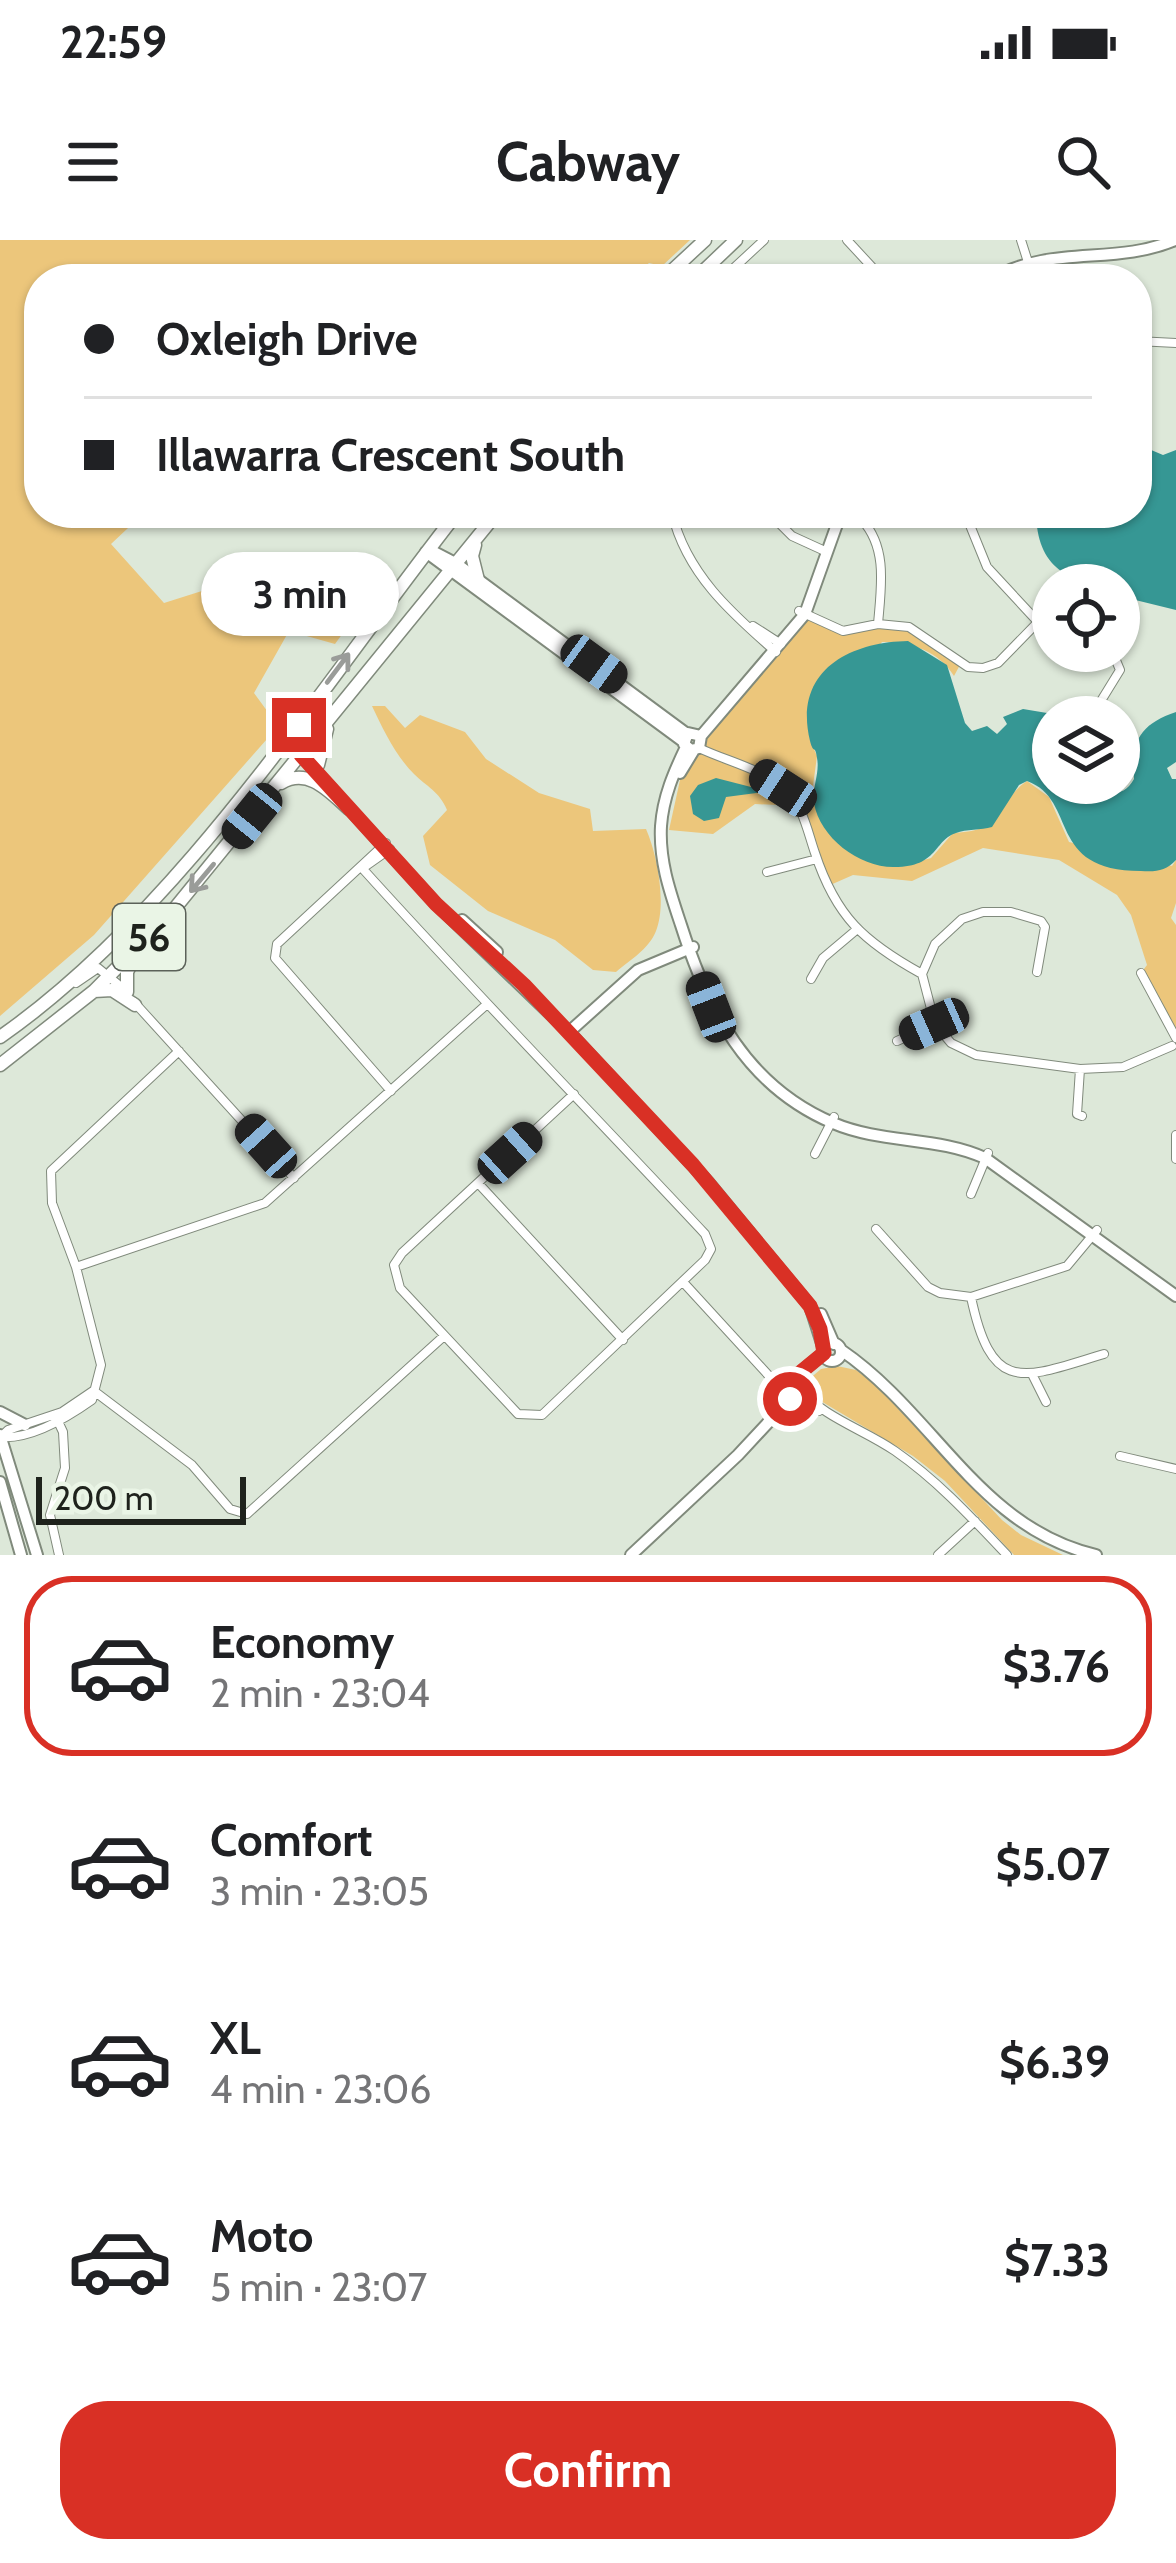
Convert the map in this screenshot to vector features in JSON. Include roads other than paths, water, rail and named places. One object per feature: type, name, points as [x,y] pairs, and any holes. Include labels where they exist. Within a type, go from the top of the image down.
[{"type":"main road","points":[[679,264],[705,240]]},
{"type":"main road","points":[[711,264],[736,240]]},
{"type":"main road","name":"56","points":[[0,1037],[137,916],[267,761],[445,528]]},
{"type":"main road","name":"56","points":[[0,1065],[94,991],[205,875],[486,528]]},
{"type":"main road","points":[[478,538],[472,556],[478,580]]},
{"type":"main road","points":[[318,765],[336,712]]},
{"type":"main road","points":[[275,787],[290,777],[306,777],[349,808]]},
{"type":"main road","points":[[127,992],[128,967],[143,942]]},
{"type":"main road","points":[[94,991],[112,990],[135,1005]]},
{"type":"street","points":[[738,264],[764,240]]},
{"type":"street","points":[[847,240],[869,264]]},
{"type":"street","points":[[1021,240],[1027,259]]},
{"type":"street","points":[[1015,264],[1061,249],[1130,248],[1161,240]]},
{"type":"street","points":[[1018,264],[1027,259],[1133,253],[1175,240]]},
{"type":"street","points":[[678,528],[698,574],[726,606],[777,646]]},
{"type":"street","points":[[784,528],[825,552]]},
{"type":"street","points":[[833,528],[802,612],[693,741],[676,784],[667,837],[672,881],[711,1007],[744,1057],[776,1089],[870,1135],[957,1147],[986,1156],[1176,1293]]},
{"type":"street","points":[[867,528],[878,547],[882,579],[878,624]]},
{"type":"street","points":[[971,528],[987,567],[1032,616]]},
{"type":"street","points":[[427,550],[693,741],[783,788],[799,806],[832,897],[855,931],[922,974]]},
{"type":"street","points":[[454,568],[478,580],[630,696]]},
{"type":"street","points":[[802,612],[843,631],[878,624],[908,627],[968,667],[998,663],[1032,628]]},
{"type":"street","points":[[302,716],[296,741],[301,755],[696,1159],[808,1295],[831,1353],[872,1372],[1013,1519],[1048,1540],[1096,1555]]},
{"type":"street","points":[[267,761],[287,752],[318,765],[387,847]]},
{"type":"street","points":[[387,847],[277,944],[275,958],[391,1091]]},
{"type":"street","points":[[767,872],[817,859]]},
{"type":"street","points":[[362,868],[486,1005],[574,1094],[705,1234],[711,1249],[623,1340],[542,1415],[530,1418],[518,1414],[400,1288],[394,1265],[574,1094]]},
{"type":"street","points":[[1036,972],[1045,927],[1041,921],[1011,912],[983,912],[962,919],[935,944],[922,974],[934,1024],[951,1043],[976,1055],[1080,1070],[1123,1066],[1175,1043],[1141,973]]},
{"type":"street","points":[[812,979],[823,958],[855,931]]},
{"type":"street","points":[[569,1027],[638,970],[693,952]]},
{"type":"street","points":[[56,992],[68,990],[94,969],[110,975],[295,1178]]},
{"type":"street","points":[[76,1267],[265,1203],[486,1005]]},
{"type":"street","points":[[897,1041],[934,1024]]},
{"type":"street","points":[[0,1436],[10,1438],[92,1400],[100,1365],[76,1267],[52,1203],[51,1171],[179,1051]]},
{"type":"street","points":[[1080,1070],[1077,1114],[1082,1115]]},
{"type":"street","points":[[815,1154],[832,1120]]},
{"type":"street","points":[[1176,1135],[1176,1159]]},
{"type":"street","points":[[971,1193],[986,1156]]},
{"type":"street","points":[[478,1183],[623,1340]]},
{"type":"street","points":[[876,1229],[928,1288],[971,1297],[1067,1267],[1095,1233]]},
{"type":"street","points":[[683,1282],[766,1371],[937,1481],[1007,1555]]},
{"type":"street","points":[[971,1297],[986,1348],[1016,1375],[1033,1376],[1104,1354]]},
{"type":"street","points":[[94,1390],[192,1465],[230,1509],[247,1514],[444,1336]]},
{"type":"street","points":[[632,1555],[728,1466],[790,1389],[831,1353]]},
{"type":"street","points":[[1033,1376],[1046,1402]]},
{"type":"street","points":[[0,1412],[25,1425]]},
{"type":"street","points":[[0,1436],[53,1419]]},
{"type":"street","points":[[53,1419],[62,1441],[64,1468],[50,1515],[59,1555]]},
{"type":"street","points":[[0,1436],[37,1555]]},
{"type":"street","points":[[1120,1456],[1176,1469]]},
{"type":"street","points":[[0,1482],[21,1555]]},
{"type":"street","points":[[938,1555],[975,1521]]},
{"type":"water","points":[[1152,450],[1163,455],[1176,450],[1176,610],[1140,601],[1140,564],[1053,564],[1042,547],[1038,528],[1152,528]]},
{"type":"water","points":[[908,641],[947,665],[965,723],[972,731],[987,726],[997,734],[1007,724],[1003,717],[1032,710],[1032,784],[1019,785],[992,827],[949,836],[927,858],[909,866],[882,866],[856,856],[824,828],[814,803],[818,764],[807,717],[810,696],[830,665],[865,647]]},
{"type":"water","points":[[1176,712],[1176,762],[1167,768],[1176,779],[1176,860],[1156,871],[1111,868],[1090,860],[1068,833],[1054,804],[1140,804],[1140,736],[1154,722]]},
{"type":"water","points":[[716,778],[751,787],[768,785],[772,791],[726,797],[719,818],[704,821],[693,814],[690,796],[698,785]]}]
